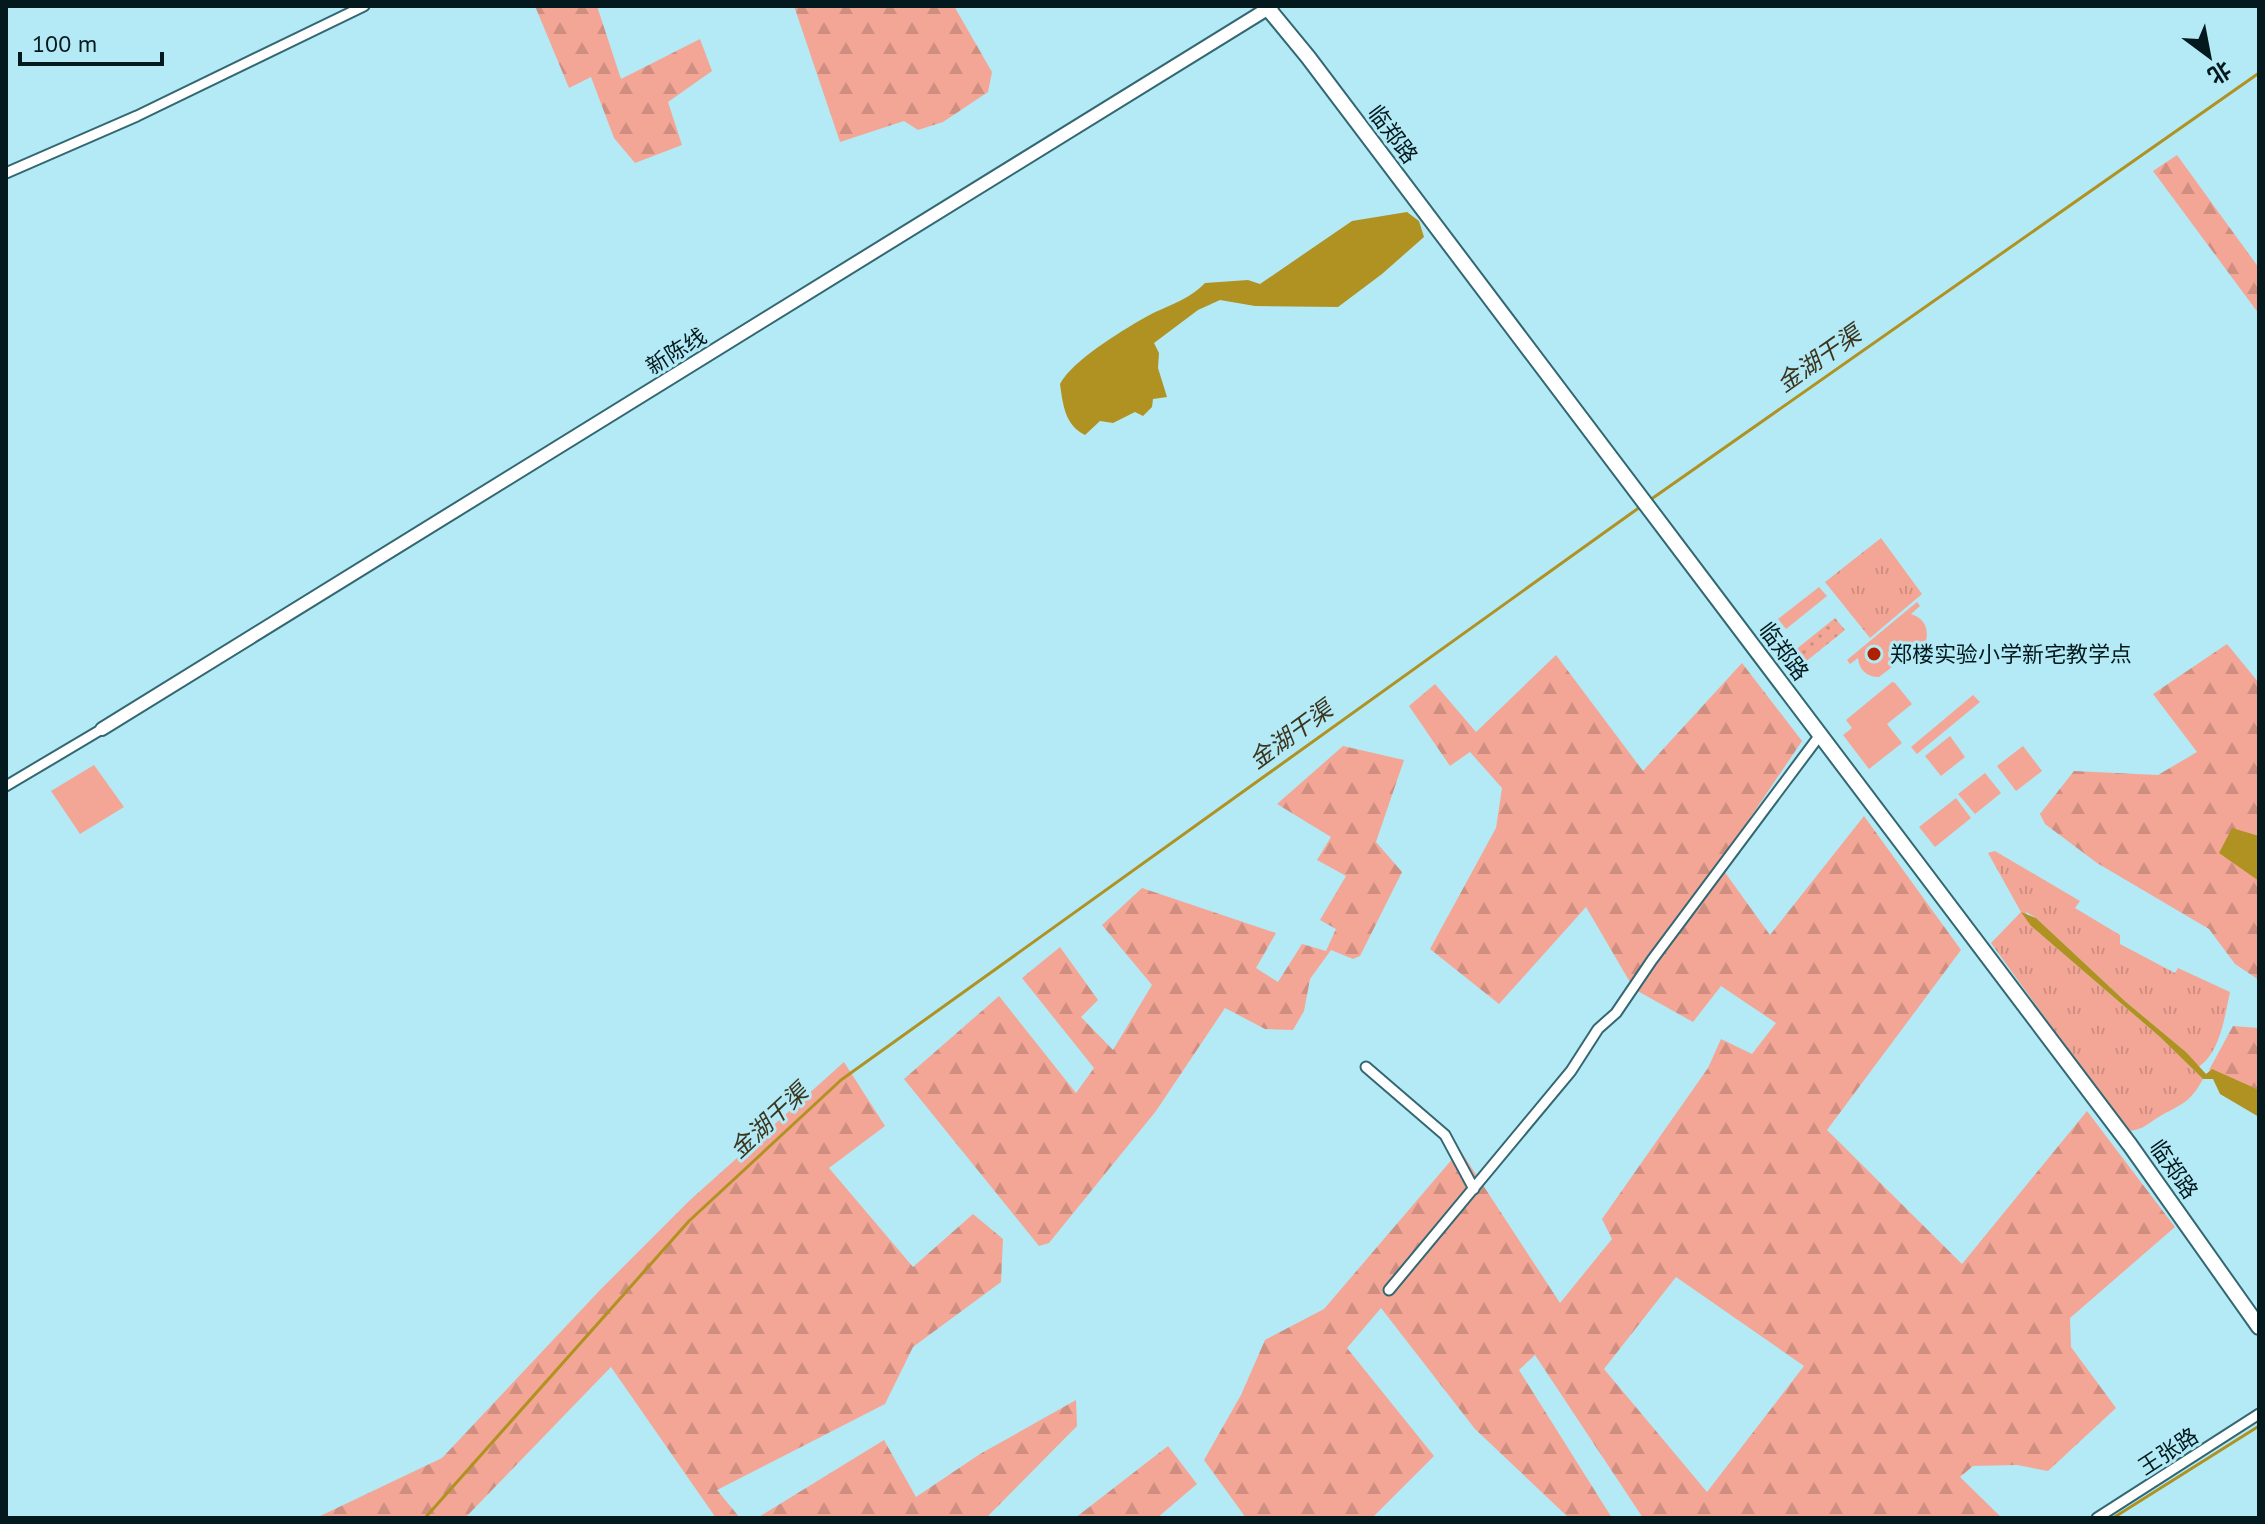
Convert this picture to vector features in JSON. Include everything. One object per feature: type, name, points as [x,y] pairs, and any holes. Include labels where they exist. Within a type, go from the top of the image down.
[{"type":"main road","name":"临郑路","points":[[1269,7],[2130,1145],[2259,1327]]},
{"type":"street","points":[[6,173],[137,116],[364,6]]},
{"type":"street","name":"新陈线","points":[[102,729],[1269,7]]},
{"type":"street","points":[[6,786],[102,729]]},
{"type":"street","points":[[1389,1290],[1571,1071],[1598,1029],[1616,1013],[1820,735]]},
{"type":"street","points":[[1366,1067],[1445,1135],[1474,1189]]},
{"type":"street","name":"王张路","points":[[2097,1518],[2259,1414]]},
{"type":"green space","points":[[535,6],[597,6],[621,79],[700,39],[712,71],[668,102],[682,145],[635,163],[614,138],[591,77],[569,88]]},
{"type":"green space","points":[[794,6],[954,6],[992,72],[988,92],[943,122],[918,130],[904,121],[840,142]]},
{"type":"green space","points":[[2177,155],[2259,268],[2259,314],[2153,171]]},
{"type":"green space","points":[[1881,538],[1922,594],[1870,638],[1825,582]]},
{"type":"green space","points":[[1819,587],[1827,596],[1786,629],[1778,619]]},
{"type":"green space","points":[[1917,602],[1920,606],[1911,614],[1924,624],[1926,641],[1879,677],[1864,672],[1858,658],[1850,664],[1847,660]]},
{"type":"green space","points":[[1835,618],[1845,630],[1804,663],[1794,651]]},
{"type":"green space","points":[[2227,644],[2259,683],[2259,980],[2235,964],[2209,929],[2097,863],[2045,824],[2040,814],[2074,771],[2158,775],[2197,752],[2153,694]]},
{"type":"green space","points":[[1556,655],[1643,771],[1742,663],[1802,741],[1719,864],[1770,935],[1864,816],[1961,950],[1827,1130],[1962,1264],[2087,1111],[2175,1227],[2070,1318],[2071,1347],[2116,1408],[2048,1471],[2017,1465],[1973,1466],[1960,1477],[2002,1518],[1643,1518],[1535,1355],[1519,1370],[1612,1518],[1569,1518],[1475,1429],[1381,1308],[1347,1348],[1434,1456],[1372,1518],[1246,1518],[1204,1460],[1241,1395],[1265,1340],[1324,1309],[1460,1150],[1560,1303],[1612,1239],[1602,1219],[1708,1068],[1721,1039],[1752,1054],[1776,1023],[1721,986],[1693,1022],[1634,989],[1586,907],[1499,1004],[1430,949],[1496,828],[1502,788],[1470,752],[1450,766],[1409,706],[1435,684],[1476,732]],"holes":[[[1676,1277],[1804,1366],[1707,1492],[1604,1369]]]},
{"type":"green space","points":[[1892,682],[1912,704],[1887,724],[1902,743],[1869,769],[1843,735],[1852,728],[1846,720]]},
{"type":"green space","points":[[1973,695],[1980,702],[1917,754],[1911,747]]},
{"type":"green space","points":[[1950,736],[1965,757],[1941,776],[1925,756]]},
{"type":"green space","points":[[1343,746],[1404,760],[1376,842],[1402,872],[1360,956],[1353,959],[1331,950],[1310,979],[1304,1011],[1293,1030],[1265,1029],[1225,1008],[1156,1111],[1049,1243],[1039,1246],[904,1079],[999,996],[1076,1093],[1094,1068],[1022,978],[1060,947],[1098,1000],[1081,1017],[1113,1050],[1152,985],[1102,925],[1142,888],[1276,933],[1256,968],[1278,982],[1302,944],[1326,951],[1336,929],[1320,920],[1346,876],[1317,860],[1331,837],[1277,804]]},
{"type":"green space","points":[[2023,746],[2042,771],[2016,791],[1997,766]]},
{"type":"green space","points":[[94,765],[124,807],[80,834],[51,791]]},
{"type":"green space","points":[[1985,773],[2001,793],[1975,814],[1958,794]]},
{"type":"green space","points":[[1956,798],[1971,818],[1935,847],[1919,827]]},
{"type":"green space","points":[[1995,851],[2080,901],[2075,908],[2120,935],[2120,944],[2175,973],[2178,968],[2230,992],[2216,1044],[2198,1067],[2186,1052],[2026,912],[2031,926],[2160,1037],[2203,1079],[2183,1103],[2143,1127],[2127,1131],[1991,943],[2021,912],[1988,853]]},
{"type":"green space","points":[[2233,1026],[2259,1028],[2259,1090],[2209,1070]]},
{"type":"green space","points":[[844,1062],[885,1126],[829,1168],[913,1267],[973,1214],[1003,1239],[1001,1282],[913,1347],[885,1404],[717,1490],[740,1518],[716,1518],[611,1367],[465,1518],[316,1518],[442,1458],[601,1289],[689,1201]]},
{"type":"green space","points":[[1076,1400],[1077,1426],[986,1518],[757,1518],[884,1440],[916,1497],[980,1454]]},
{"type":"green space","points":[[1168,1446],[1197,1484],[1157,1518],[1075,1518]]},
{"type":"shaded area","points":[[1407,212],[1419,221],[1424,237],[1338,307],[1255,306],[1220,300],[1198,310],[1154,343],[1159,353],[1158,368],[1167,397],[1153,399],[1152,407],[1143,416],[1135,412],[1113,423],[1100,421],[1085,435],[1069,420],[1060,384],[1086,356],[1123,331],[1183,299],[1205,283],[1248,280],[1260,284],[1352,221]]},
{"type":"shaded area","points":[[2232,828],[2259,836],[2259,881],[2219,853]]},
{"type":"shaded area","points":[[2021,912],[2036,918],[2126,1002],[2186,1052],[2206,1074],[2212,1069],[2259,1090],[2259,1117],[2220,1094],[2213,1079],[2203,1079],[2160,1037],[2031,926]]},
{"type":"waterway","name":"金湖干渠","points":[[1650,500],[2259,73]]},
{"type":"waterway","name":"金湖干渠","points":[[425,1518],[689,1221],[841,1080],[1640,507]]},
{"type":"waterway","points":[[2113,1518],[2259,1426]]},
{"type":"place","name":"郑楼实验小学新宅教学点","points":[[1874,654]]}]
